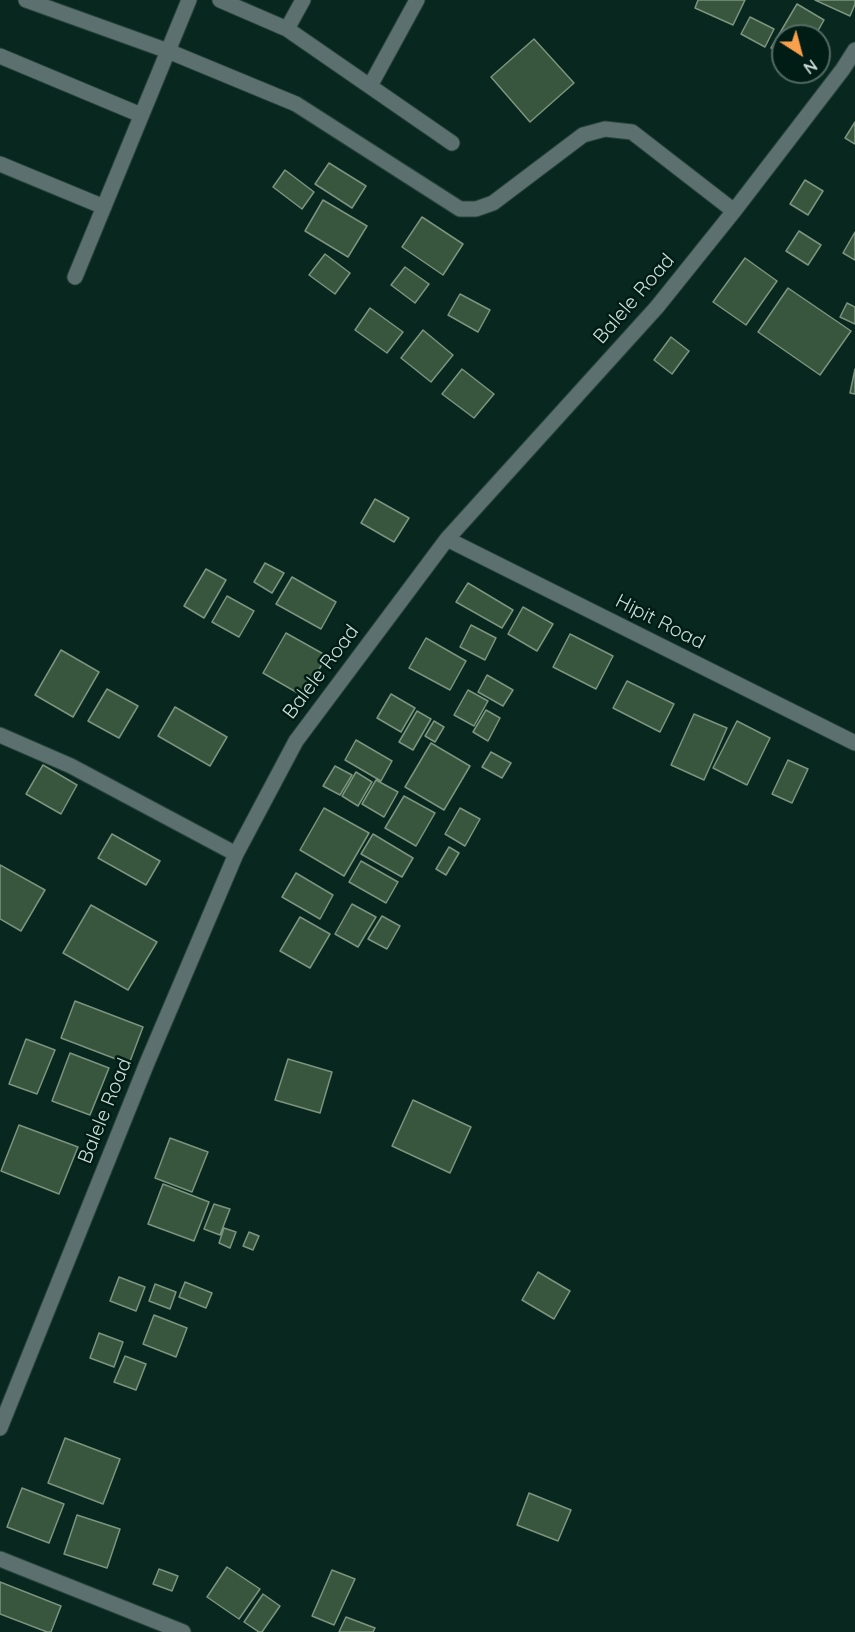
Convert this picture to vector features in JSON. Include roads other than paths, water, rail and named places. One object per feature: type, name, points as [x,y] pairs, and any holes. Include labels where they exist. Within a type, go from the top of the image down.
[{"type":"street","points":[[26,0],[168,51],[296,104],[460,209],[476,209],[494,203],[583,135],[604,129],[632,132],[734,211]]},
{"type":"street","points":[[75,277],[189,0]]},
{"type":"street","points":[[220,0],[287,29],[452,143]]},
{"type":"street","points":[[287,29],[303,0]]},
{"type":"street","points":[[370,86],[417,0]]},
{"type":"street","name":"Balele Road","points":[[0,1428],[147,1063],[236,854],[296,741],[447,539],[657,307],[734,211],[843,69],[855,50]]},
{"type":"street","points":[[0,56],[141,115]]},
{"type":"street","points":[[0,164],[104,207]]},
{"type":"street","name":"Hipit Road","points":[[447,539],[855,743]]},
{"type":"street","points":[[0,735],[71,766],[236,854]]},
{"type":"street","points":[[0,1559],[183,1632]]}]
